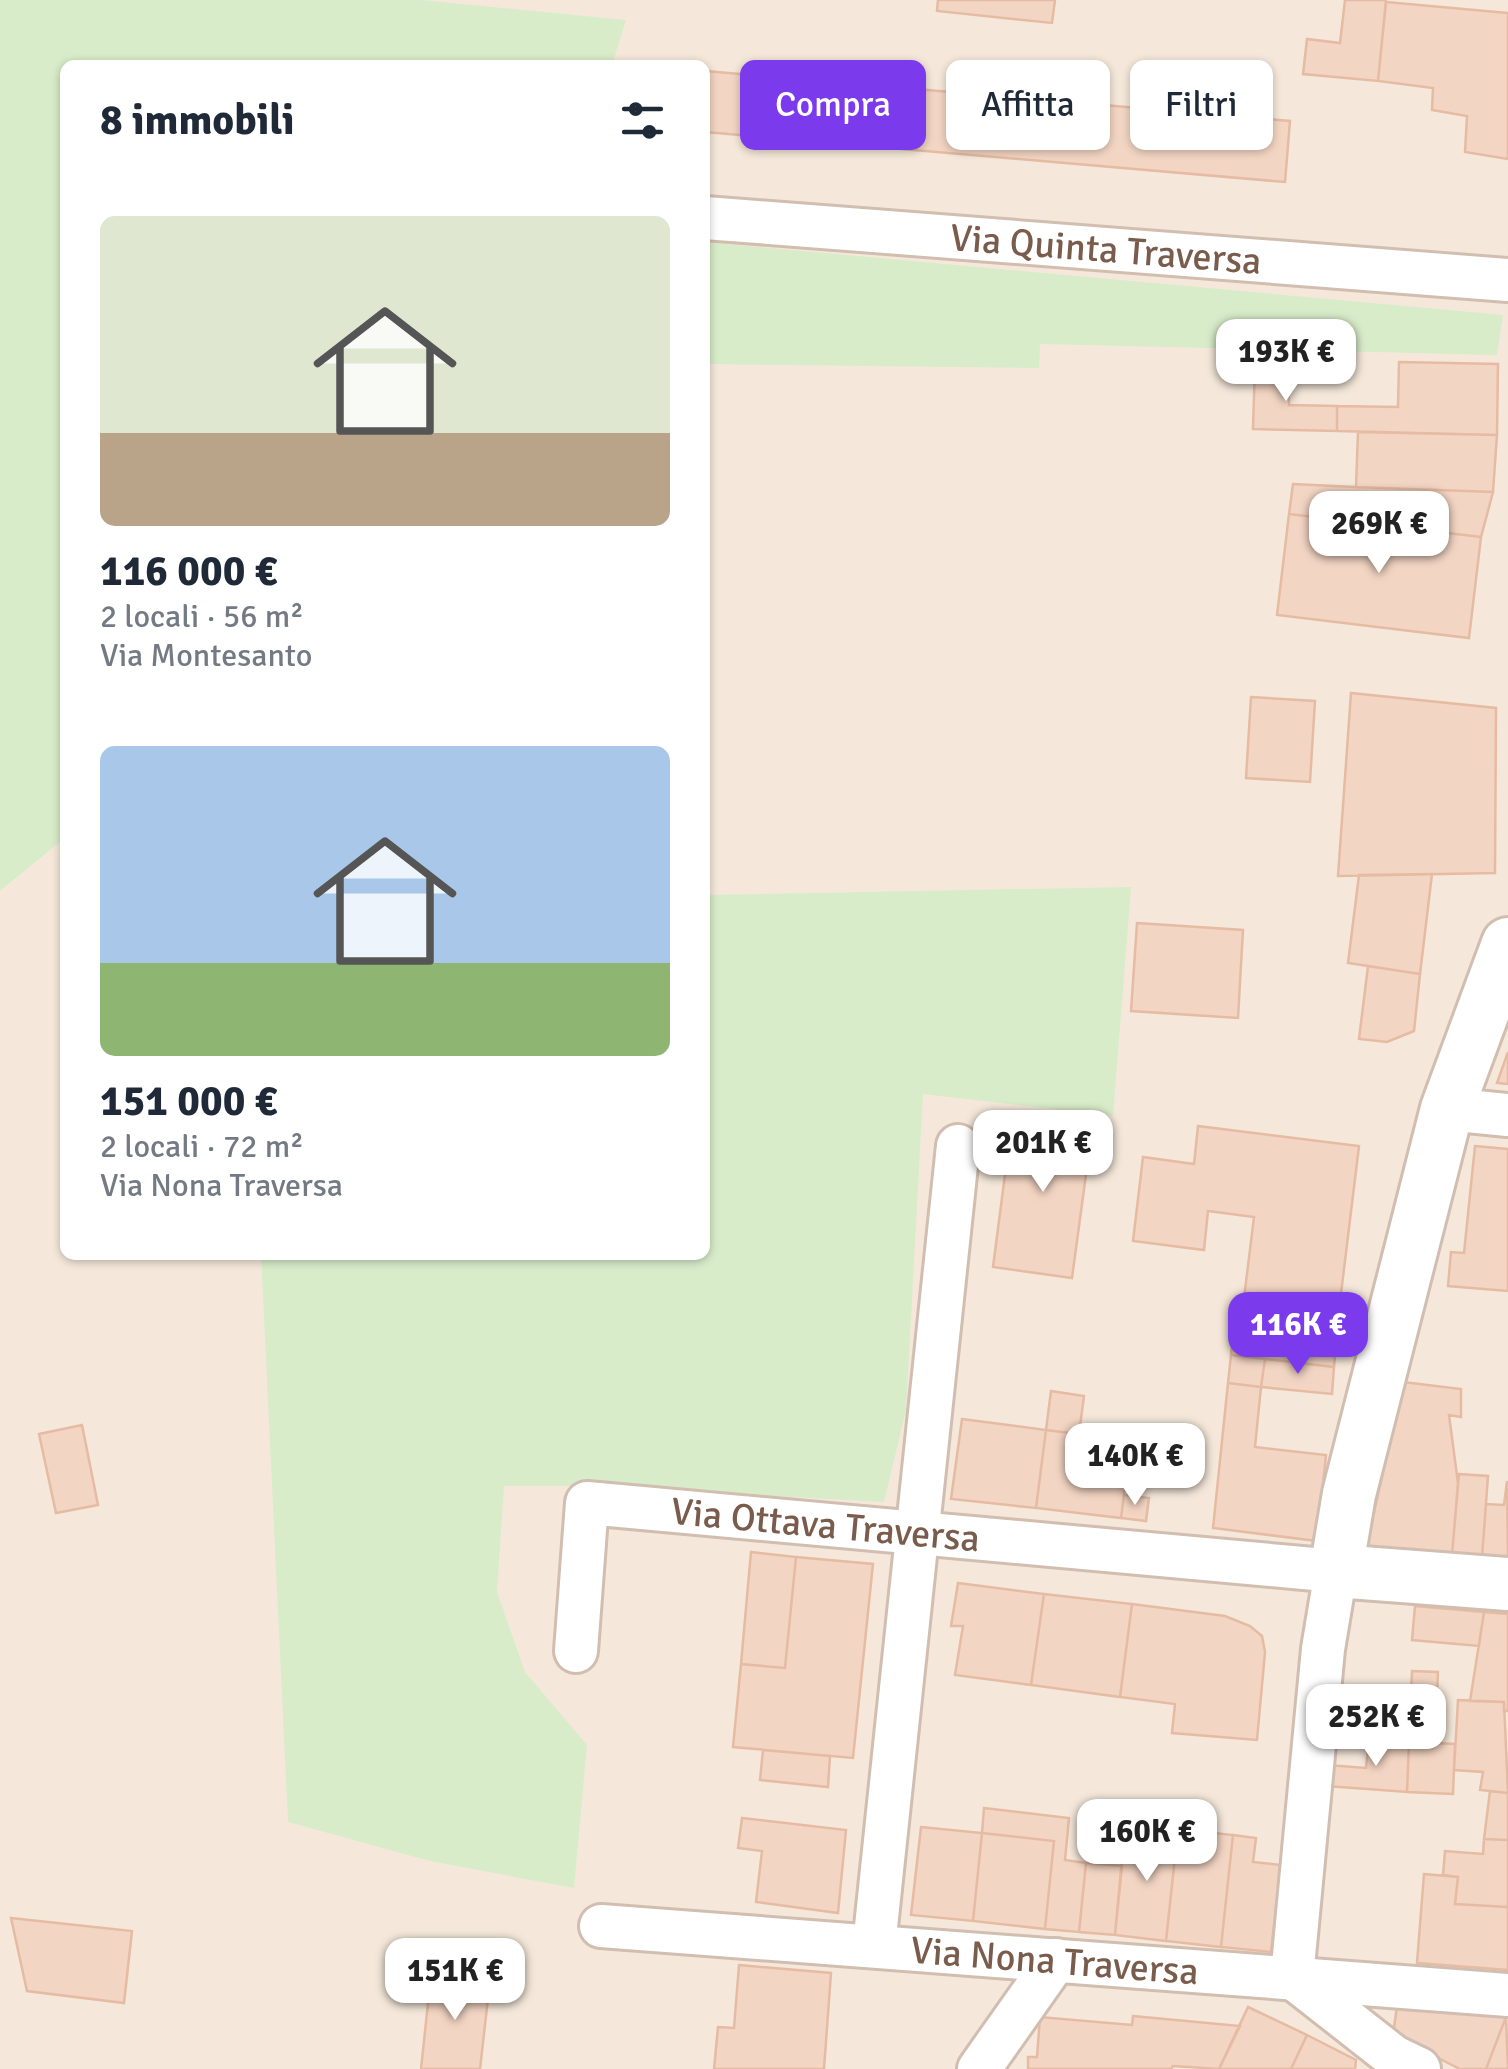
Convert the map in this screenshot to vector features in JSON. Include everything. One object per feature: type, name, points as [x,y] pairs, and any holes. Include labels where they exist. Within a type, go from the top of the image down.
[{"type":"street","name":"Via Quinta Traversa","points":[[710,218],[1508,280]]},
{"type":"street","points":[[1402,2065],[1292,1976],[1323,1648],[1349,1494],[1447,1109],[1508,944]]},
{"type":"street","points":[[1447,1109],[1508,1114]]},
{"type":"street","points":[[874,1946],[958,1146]]},
{"type":"street","name":"Via Ottava Traversa","points":[[576,1652],[588,1504],[1508,1584]]},
{"type":"street","name":"Via Nona Traversa","points":[[600,1926],[1508,1995]]},
{"type":"street","points":[[979,2069],[1056,1960]]},
{"type":"shaded area","points":[[0,0],[1508,0],[1508,2069],[0,2069],[0,891],[60,842],[60,1260],[710,1260],[710,60],[60,60]]},
{"type":"green space","points":[[0,0],[422,0],[626,20],[614,60],[60,60],[60,842],[0,891]]},
{"type":"green space","points":[[710,242],[1503,315],[1497,355],[1040,344],[1039,368],[710,364]]},
{"type":"green space","points":[[1131,887],[1113,1116],[923,1094],[906,1410],[884,1502],[578,1486],[504,1486],[497,1592],[525,1672],[587,1745],[574,1888],[430,1861],[288,1822],[261,1260],[710,1260],[710,895]]},
{"type":"building","points":[[938,0],[1055,0],[1052,23],[937,11]]},
{"type":"building","points":[[1345,0],[1386,0],[1378,81],[1303,74],[1307,39],[1340,43]]},
{"type":"building","points":[[1386,2],[1508,13],[1508,159],[1465,152],[1467,116],[1432,110],[1433,88],[1378,81]]},
{"type":"building","points":[[710,71],[740,74],[740,135],[710,132]]},
{"type":"building","points":[[926,90],[946,92],[946,150],[1110,150],[1110,106],[1130,107],[1130,150],[1273,150],[1273,120],[1290,121],[1285,182],[914,150],[926,150]]},
{"type":"building","points":[[1399,362],[1498,364],[1497,435],[1337,431],[1337,406],[1398,407]]},
{"type":"building","points":[[1255,363],[1289,363],[1289,405],[1337,406],[1337,431],[1253,429]]},
{"type":"building","points":[[1358,432],[1497,435],[1493,492],[1356,487]]},
{"type":"building","points":[[1293,484],[1493,492],[1481,537],[1289,514]]},
{"type":"building","points":[[1289,514],[1481,537],[1469,638],[1277,615]]},
{"type":"building","points":[[1351,693],[1496,708],[1495,873],[1338,876]]},
{"type":"building","points":[[1251,697],[1315,701],[1310,782],[1246,778]]},
{"type":"building","points":[[1432,874],[1420,974],[1348,963],[1359,875]]},
{"type":"building","points":[[1137,923],[1243,930],[1238,1018],[1131,1011]]},
{"type":"building","points":[[1368,966],[1420,974],[1414,1031],[1387,1042],[1359,1039]]},
{"type":"building","points":[[1508,1052],[1508,1084],[1497,1083]]},
{"type":"building","points":[[1013,1113],[1093,1123],[1072,1278],[993,1267]]},
{"type":"building","points":[[1198,1126],[1359,1146],[1339,1310],[1244,1298],[1254,1217],[1208,1211],[1204,1250],[1133,1241],[1143,1157],[1194,1164]]},
{"type":"building","points":[[1475,1146],[1508,1149],[1508,1291],[1448,1286],[1451,1252],[1464,1253]]},
{"type":"building","points":[[1274,1302],[1339,1310],[1334,1367],[1231,1355],[1234,1327],[1271,1331]]},
{"type":"building","points":[[1231,1355],[1265,1359],[1261,1387],[1228,1383]]},
{"type":"building","points":[[1265,1359],[1334,1367],[1332,1394],[1261,1387]]},
{"type":"building","points":[[1403,1382],[1461,1389],[1461,1417],[1449,1415],[1458,1483],[1452,1555],[1366,1548]]},
{"type":"building","points":[[1228,1383],[1261,1387],[1255,1447],[1326,1455],[1317,1541],[1213,1528]]},
{"type":"building","points":[[1051,1391],[1084,1396],[1079,1434],[1046,1430]]},
{"type":"building","points":[[962,1419],[1046,1430],[1036,1508],[951,1499]]},
{"type":"building","points":[[82,1425],[98,1505],[56,1513],[39,1434]]},
{"type":"building","points":[[1046,1430],[1131,1441],[1121,1518],[1036,1508]]},
{"type":"building","points":[[1459,1474],[1488,1476],[1482,1557],[1452,1555]]},
{"type":"building","points":[[1507,1481],[1508,1559],[1482,1557],[1486,1504],[1504,1505]]},
{"type":"building","points":[[1124,1495],[1149,1498],[1146,1521],[1121,1518]]},
{"type":"building","points":[[751,1552],[796,1557],[785,1668],[741,1664]]},
{"type":"building","points":[[796,1557],[873,1564],[853,1758],[733,1747],[741,1664],[785,1668]]},
{"type":"building","points":[[958,1583],[1044,1594],[1031,1685],[955,1675],[963,1626],[951,1626]]},
{"type":"building","points":[[1044,1594],[1132,1604],[1120,1697],[1031,1685]]},
{"type":"building","points":[[1132,1604],[1225,1616],[1250,1626],[1262,1636],[1265,1652],[1257,1740],[1172,1733],[1175,1704],[1120,1697]]},
{"type":"building","points":[[1415,1606],[1484,1612],[1479,1646],[1412,1640]]},
{"type":"building","points":[[1484,1612],[1508,1614],[1508,1711],[1504,1711],[1504,1702],[1470,1701]]},
{"type":"building","points":[[1412,1671],[1438,1672],[1435,1743],[1455,1744],[1453,1794],[1407,1792]]},
{"type":"building","points":[[1458,1700],[1504,1702],[1508,1793],[1480,1790],[1483,1772],[1454,1770]]},
{"type":"building","points":[[1369,1739],[1409,1742],[1407,1792],[1327,1786],[1328,1765],[1366,1768]]},
{"type":"building","points":[[763,1750],[830,1756],[828,1787],[760,1780]]},
{"type":"building","points":[[1490,1791],[1508,1793],[1508,1840],[1484,1839]]},
{"type":"building","points":[[984,1808],[1069,1818],[1065,1860],[1086,1863],[1079,1932],[1045,1929],[1054,1841],[982,1833]]},
{"type":"building","points":[[742,1818],[846,1830],[838,1913],[756,1902],[762,1851],[738,1848]]},
{"type":"building","points":[[1148,1826],[1178,1829],[1166,1941],[1115,1935],[1124,1836],[1147,1838]]},
{"type":"building","points":[[921,1827],[982,1833],[973,1921],[911,1915]]},
{"type":"building","points":[[1178,1829],[1233,1835],[1221,1947],[1166,1941]]},
{"type":"building","points":[[982,1833],[1054,1841],[1045,1929],[973,1921]]},
{"type":"building","points":[[1233,1835],[1256,1838],[1253,1862],[1281,1865],[1271,1952],[1221,1947]]},
{"type":"building","points":[[1484,1839],[1508,1840],[1508,1907],[1455,1904],[1458,1877],[1443,1875],[1445,1851],[1483,1854]]},
{"type":"building","points":[[1086,1863],[1122,1866],[1115,1935],[1079,1932]]},
{"type":"building","points":[[1424,1874],[1458,1877],[1455,1904],[1508,1907],[1508,1970],[1417,1963]]},
{"type":"building","points":[[11,1918],[132,1931],[124,2003],[27,1991]]},
{"type":"building","points":[[739,1965],[831,1973],[824,2069],[714,2069],[718,2027],[734,2028]]},
{"type":"building","points":[[431,1975],[490,1981],[480,2069],[421,2069]]},
{"type":"building","points":[[1397,2006],[1506,2017],[1486,2069],[1460,2069],[1393,2035]]},
{"type":"building","points":[[1248,2007],[1307,2035],[1291,2069],[1219,2069]]},
{"type":"building","points":[[1133,2016],[1240,2026],[1219,2069],[1028,2069],[1028,2057],[1037,2057],[1040,2017],[1132,2025]]},
{"type":"building","points":[[1506,2017],[1508,2069],[1486,2069]]},
{"type":"building","points":[[1307,2035],[1356,2060],[1355,2069],[1291,2069]]}]
